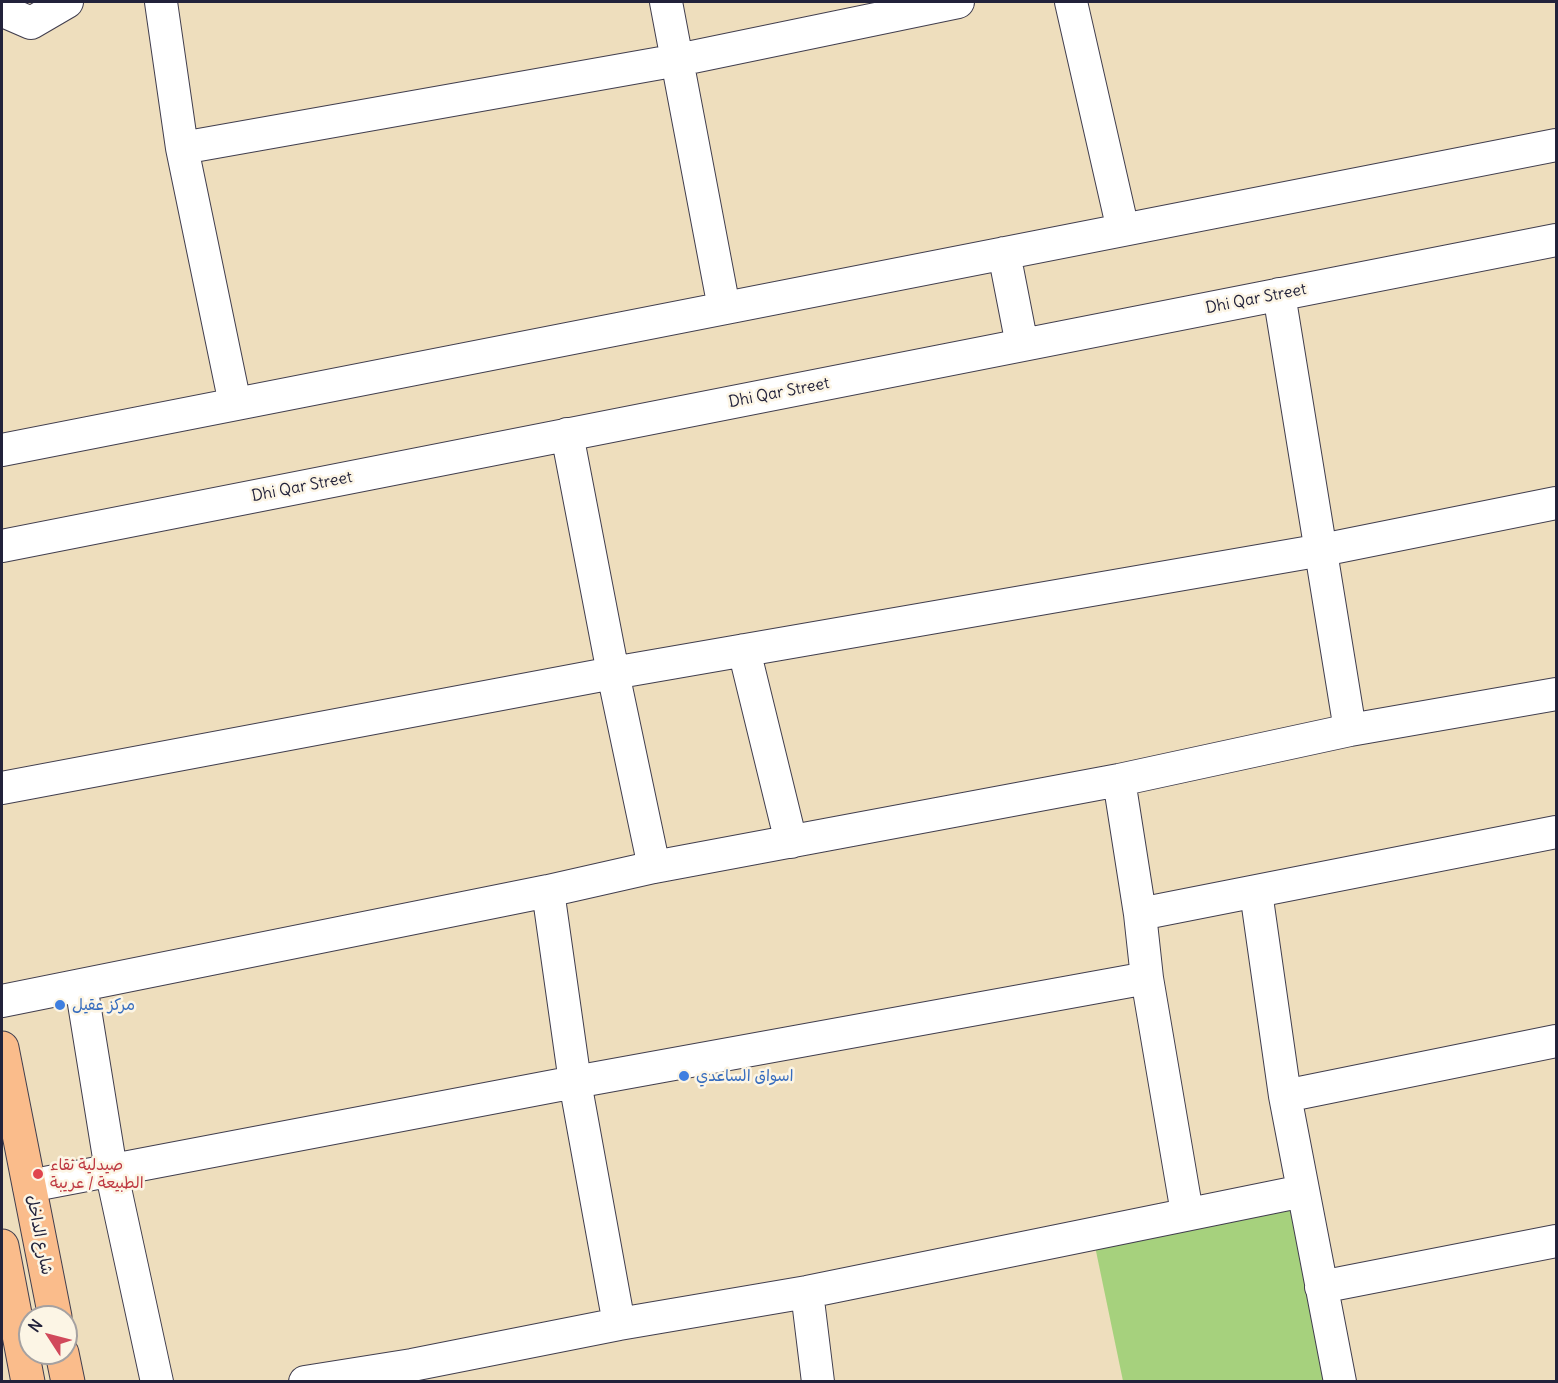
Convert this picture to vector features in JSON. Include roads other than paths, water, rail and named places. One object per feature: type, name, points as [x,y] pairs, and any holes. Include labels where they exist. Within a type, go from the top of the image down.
[{"type":"main road","name":"شارع الداخل","points":[[2,1048],[53,1305]]},
{"type":"main road","points":[[2,1246],[26,1381]]},
{"type":"main road","points":[[64,1365],[68,1382]]},
{"type":"street","points":[[2,3],[3,11],[31,23],[67,2]]},
{"type":"street","points":[[161,2],[182,148],[235,404]]},
{"type":"street","points":[[666,2],[724,308]]},
{"type":"street","points":[[182,148],[678,60],[958,2]]},
{"type":"street","points":[[1071,2],[1123,230]]},
{"type":"street","points":[[2,450],[1557,145]]},
{"type":"street","name":"Dhi Qar Street","points":[[2,546],[1557,240]]},
{"type":"street","points":[[1004,253],[1022,345]]},
{"type":"street","points":[[1279,294],[1350,730]]},
{"type":"street","points":[[567,434],[613,673],[654,867]]},
{"type":"street","points":[[2,788],[613,673],[1322,550],[1557,503]]},
{"type":"street","points":[[744,650],[791,842]]},
{"type":"street","points":[[2,1000],[548,891],[654,867],[1119,780],[1350,730],[1557,694]]},
{"type":"street","points":[[1119,780],[1140,914],[1147,978],[1187,1214]]},
{"type":"street","points":[[1140,914],[1557,832]]},
{"type":"street","points":[[548,891],[575,1082],[619,1324]]},
{"type":"street","points":[[1256,892],[1285,1095],[1340,1382]]},
{"type":"street","points":[[29,1186],[575,1082],[1147,978]]},
{"type":"street","points":[[81,985],[111,1170],[157,1382]]},
{"type":"street","points":[[1285,1095],[1557,1041]]},
{"type":"street","points":[[305,1382],[413,1373],[619,1324],[807,1292],[1303,1191]]},
{"type":"street","points":[[1321,1287],[1557,1241]]},
{"type":"street","points":[[807,1292],[818,1382]]},
{"type":"place","name":"مركز عقيل","points":[[60,1005]]},
{"type":"place","name":"اسواق الساعدي","points":[[684,1076]]},
{"type":"place","name":"صيدلية نقاء الطبيعة / عريبة","points":[[38,1174]]}]
